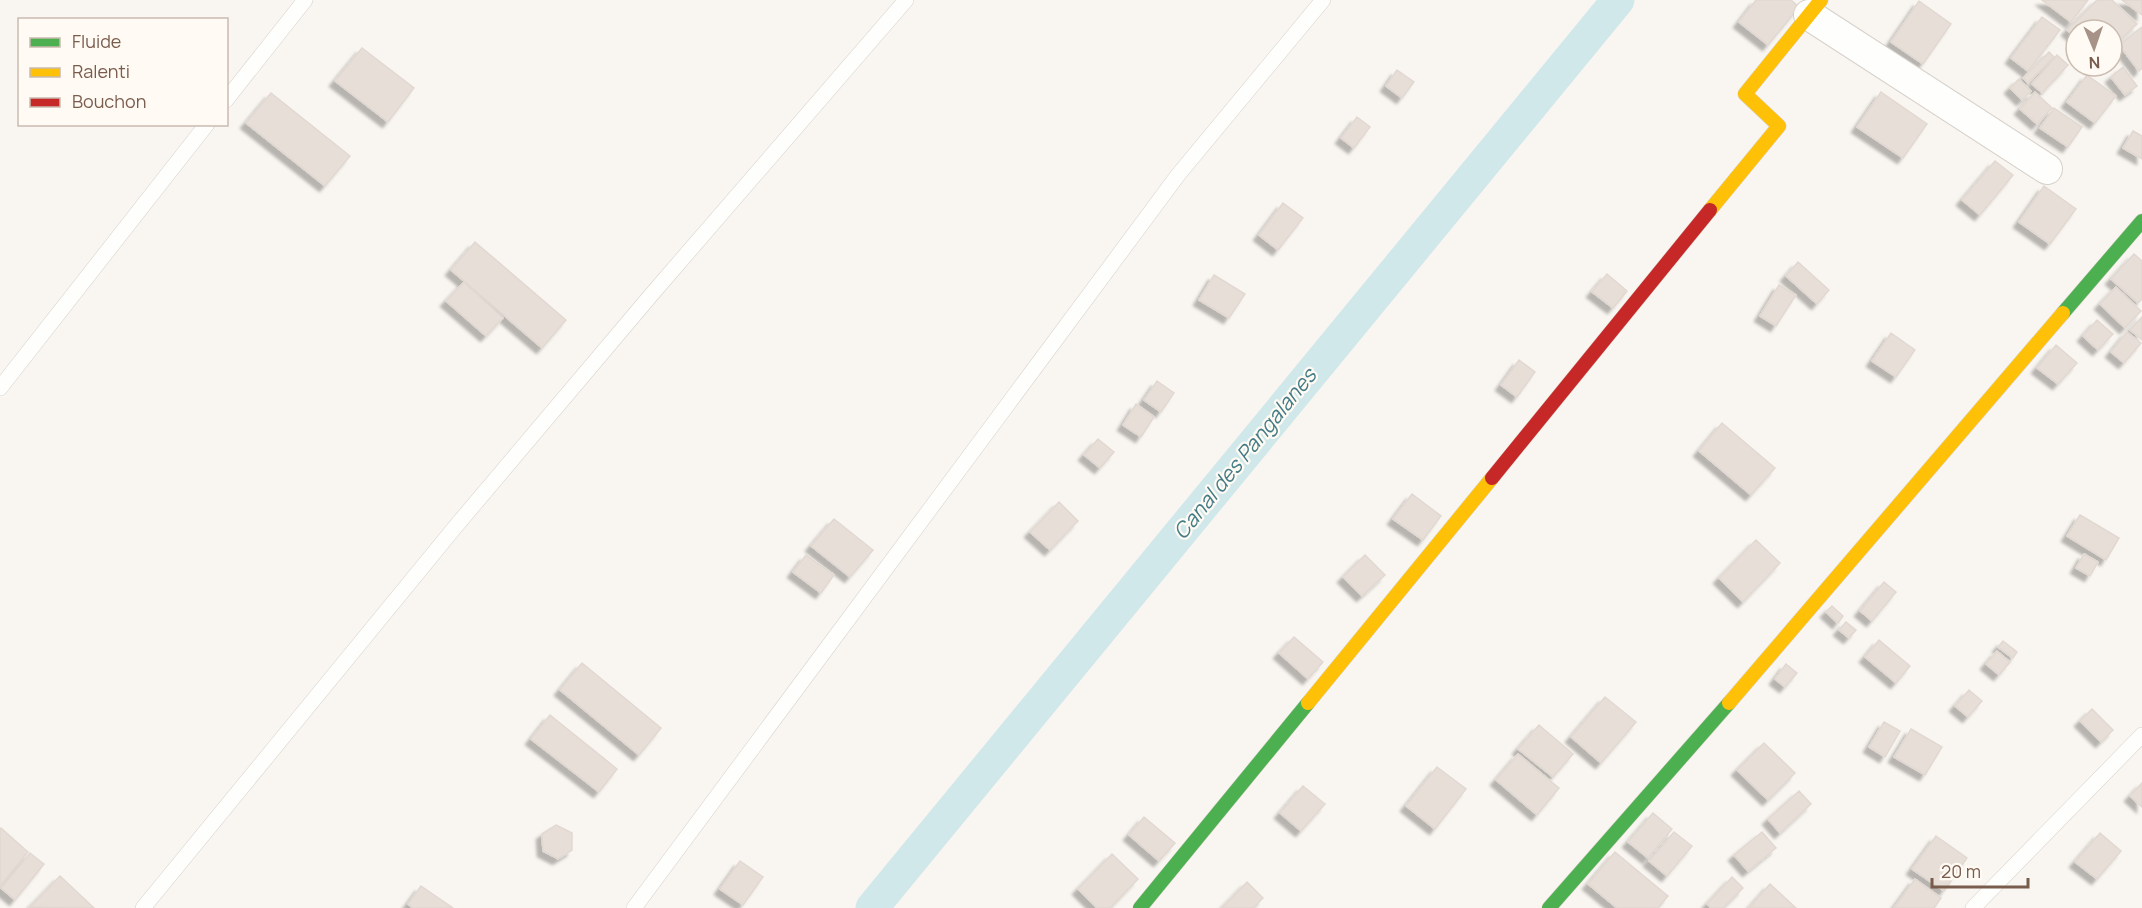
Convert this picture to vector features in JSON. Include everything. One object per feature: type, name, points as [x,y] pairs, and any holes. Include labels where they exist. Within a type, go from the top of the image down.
[{"type":"street","points":[[1140,908],[1779,126],[1745,94],[1815,8],[2047,169]]},
{"type":"street","points":[[1549,908],[1790,634],[2142,221]]},
{"type":"lane","points":[[228,97],[305,0]]},
{"type":"lane","points":[[142,908],[456,526],[652,294],[906,0]]},
{"type":"lane","points":[[634,908],[1178,175],[1323,0]]},
{"type":"lane","points":[[0,388],[205,126]]},
{"type":"lane","points":[[1973,908],[2142,735]]},
{"type":"building","points":[[1756,0],[1791,0],[1799,7],[1768,45],[1739,22]]},
{"type":"building","points":[[2042,0],[2088,0],[2074,18],[2066,18]]},
{"type":"building","points":[[2097,0],[2112,0],[2137,24],[2124,36],[2124,18],[2079,18]]},
{"type":"building","points":[[2122,0],[2142,0],[2142,15]]},
{"type":"building","points":[[1919,1],[1951,24],[1923,64],[1891,42]]},
{"type":"building","points":[[2042,17],[2060,30],[2028,71],[2011,58]]},
{"type":"building","points":[[2142,27],[2142,68],[2139,71],[2124,52],[2124,41]]},
{"type":"building","points":[[362,48],[414,88],[388,122],[335,81]]},
{"type":"building","points":[[2049,52],[2054,57],[2028,83],[2023,78]]},
{"type":"building","points":[[2057,55],[2064,61],[2064,69],[2042,93],[2032,84]]},
{"type":"building","points":[[2124,68],[2137,86],[2125,95],[2112,78],[2124,78]]},
{"type":"building","points":[[1397,70],[1414,82],[1402,98],[1386,86]]},
{"type":"building","points":[[2085,78],[2091,78],[2116,96],[2095,123],[2067,102]]},
{"type":"building","points":[[2019,79],[2031,91],[2022,100],[2010,88]]},
{"type":"building","points":[[1881,92],[1927,124],[1903,158],[1857,127]]},
{"type":"building","points":[[2035,92],[2052,108],[2037,124],[2020,109]]},
{"type":"building","points":[[271,93],[350,156],[325,186],[246,123]]},
{"type":"building","points":[[2054,108],[2082,127],[2068,147],[2040,128]]},
{"type":"building","points":[[1357,117],[1370,127],[1354,148],[1341,138]]},
{"type":"building","points":[[2133,131],[2142,136],[2142,159],[2123,148]]},
{"type":"building","points":[[1995,161],[2013,175],[1980,215],[1962,200]]},
{"type":"building","points":[[2044,186],[2076,209],[2050,244],[2019,222]]},
{"type":"building","points":[[1283,203],[1303,218],[1278,250],[1259,235]]},
{"type":"building","points":[[475,242],[566,320],[542,348],[451,270]]},
{"type":"building","points":[[2134,254],[2142,261],[2142,299],[2138,303],[2111,279]]},
{"type":"building","points":[[1798,262],[1829,290],[1817,304],[1786,276]]},
{"type":"building","points":[[1607,274],[1627,291],[1613,308],[1592,292]]},
{"type":"building","points":[[1214,275],[1245,294],[1229,318],[1199,300]]},
{"type":"building","points":[[464,282],[503,318],[486,336],[446,301]]},
{"type":"building","points":[[1779,285],[1796,295],[1776,326],[1760,316]]},
{"type":"building","points":[[2116,287],[2141,311],[2125,328],[2100,304]]},
{"type":"building","points":[[2142,317],[2142,340],[2130,330]]},
{"type":"building","points":[[2097,320],[2113,334],[2098,350],[2083,336]]},
{"type":"building","points":[[2127,332],[2141,343],[2124,363],[2111,352]]},
{"type":"building","points":[[1891,333],[1915,350],[1896,377],[1872,361]]},
{"type":"building","points":[[2056,345],[2077,363],[2058,384],[2037,368]]},
{"type":"building","points":[[1519,360],[1535,372],[1517,397],[1501,385]]},
{"type":"building","points":[[1157,381],[1174,393],[1161,412],[1144,400]]},
{"type":"building","points":[[1136,404],[1154,417],[1141,437],[1123,425]]},
{"type":"building","points":[[1722,423],[1775,468],[1751,495],[1699,451]]},
{"type":"building","points":[[1098,439],[1114,452],[1100,468],[1084,455]]},
{"type":"building","points":[[1412,494],[1441,516],[1423,540],[1393,519]]},
{"type":"building","points":[[1059,502],[1078,521],[1050,550],[1030,532]]},
{"type":"building","points":[[2080,515],[2119,538],[2106,560],[2067,536]]},
{"type":"building","points":[[834,519],[873,550],[850,577],[811,546]]},
{"type":"building","points":[[1756,540],[1780,563],[1743,602],[1719,578]]},
{"type":"building","points":[[2084,554],[2098,562],[2090,576],[2076,568]]},
{"type":"building","points":[[806,555],[834,575],[821,593],[793,572]]},
{"type":"building","points":[[1365,555],[1385,575],[1362,596],[1343,577]]},
{"type":"building","points":[[1884,582],[1896,592],[1872,621],[1860,611]]},
{"type":"building","points":[[1832,606],[1843,616],[1838,623],[1826,612]]},
{"type":"building","points":[[1846,622],[1856,630],[1849,638],[1839,630]]},
{"type":"building","points":[[1294,637],[1323,662],[1308,679],[1279,653]]},
{"type":"building","points":[[1879,640],[1910,666],[1896,683],[1865,657]]},
{"type":"building","points":[[2003,641],[2017,652],[2013,658],[1998,647]]},
{"type":"building","points":[[1997,651],[2010,662],[1999,675],[1986,664]]},
{"type":"building","points":[[582,663],[661,728],[639,755],[560,690]]},
{"type":"building","points":[[1786,664],[1797,673],[1785,687],[1775,679]]},
{"type":"building","points":[[1969,690],[1982,701],[1968,717],[1955,706]]},
{"type":"building","points":[[1605,697],[1636,722],[1601,763],[1571,737]]},
{"type":"building","points":[[2092,709],[2113,730],[2101,742],[2080,721]]},
{"type":"building","points":[[550,715],[617,769],[599,792],[531,739]]},
{"type":"building","points":[[1884,722],[1900,731],[1885,757],[1869,747]]},
{"type":"building","points":[[1539,725],[1573,754],[1553,777],[1518,749]]},
{"type":"building","points":[[1911,729],[1942,747],[1925,775],[1894,757]]},
{"type":"building","points":[[1764,743],[1795,773],[1768,800],[1737,770]]},
{"type":"building","points":[[1518,754],[1559,788],[1537,815],[1496,780]]},
{"type":"building","points":[[1437,767],[1466,789],[1435,829],[1406,806]]},
{"type":"building","points":[[2142,783],[2142,807],[2130,796]]},
{"type":"building","points":[[1303,786],[1325,804],[1301,831],[1280,813]]},
{"type":"building","points":[[1799,791],[1811,804],[1780,833],[1768,819]]},
{"type":"building","points":[[1653,813],[1672,829],[1648,858],[1628,842]]},
{"type":"building","points":[[1144,817],[1175,843],[1159,861],[1129,835]]},
{"type":"building","points":[[556,825],[572,833],[572,850],[558,859],[543,851],[542,834]]},
{"type":"building","points":[[0,829],[28,852],[0,886]]},
{"type":"building","points":[[1674,832],[1692,846],[1667,876],[1649,861]]},
{"type":"building","points":[[1762,832],[1776,848],[1748,871],[1734,855]]},
{"type":"building","points":[[2100,833],[2121,851],[2097,879],[2075,862]]},
{"type":"building","points":[[1936,836],[1967,858],[1944,891],[1912,869]]},
{"type":"building","points":[[1615,852],[1668,896],[1658,908],[1617,908],[1588,884]]},
{"type":"building","points":[[30,853],[44,864],[15,900],[1,888]]},
{"type":"building","points":[[1112,854],[1138,879],[1110,908],[1097,908],[1078,889]]},
{"type":"building","points":[[740,861],[763,877],[743,905],[720,889]]},
{"type":"building","points":[[60,876],[94,908],[30,907]]},
{"type":"building","points":[[1732,877],[1743,888],[1723,908],[1711,908],[1707,904]]},
{"type":"building","points":[[1915,879],[1941,898],[1934,908],[1894,908]]},
{"type":"building","points":[[1247,882],[1263,898],[1253,908],[1222,908]]},
{"type":"building","points":[[1770,884],[1796,908],[1749,908]]},
{"type":"building","points":[[421,886],[453,908],[413,908],[408,904]]},
{"type":"waterway","name":"Canal des Pangalanes","points":[[872,908],[1618,0]]},
{"type":"traffic: fast","points":[[2063,313],[2142,221]]},
{"type":"traffic: fast","points":[[1140,908],[1308,703]]},
{"type":"traffic: fast","points":[[1549,908],[1729,703]]},
{"type":"traffic: slow","points":[[1710,210],[1779,126],[1745,94],[1821,0]]},
{"type":"traffic: slow","points":[[1729,703],[2063,313]]},
{"type":"traffic: slow","points":[[1308,703],[1492,478]]},
{"type":"traffic: jam","points":[[1492,478],[1710,210]]}]
